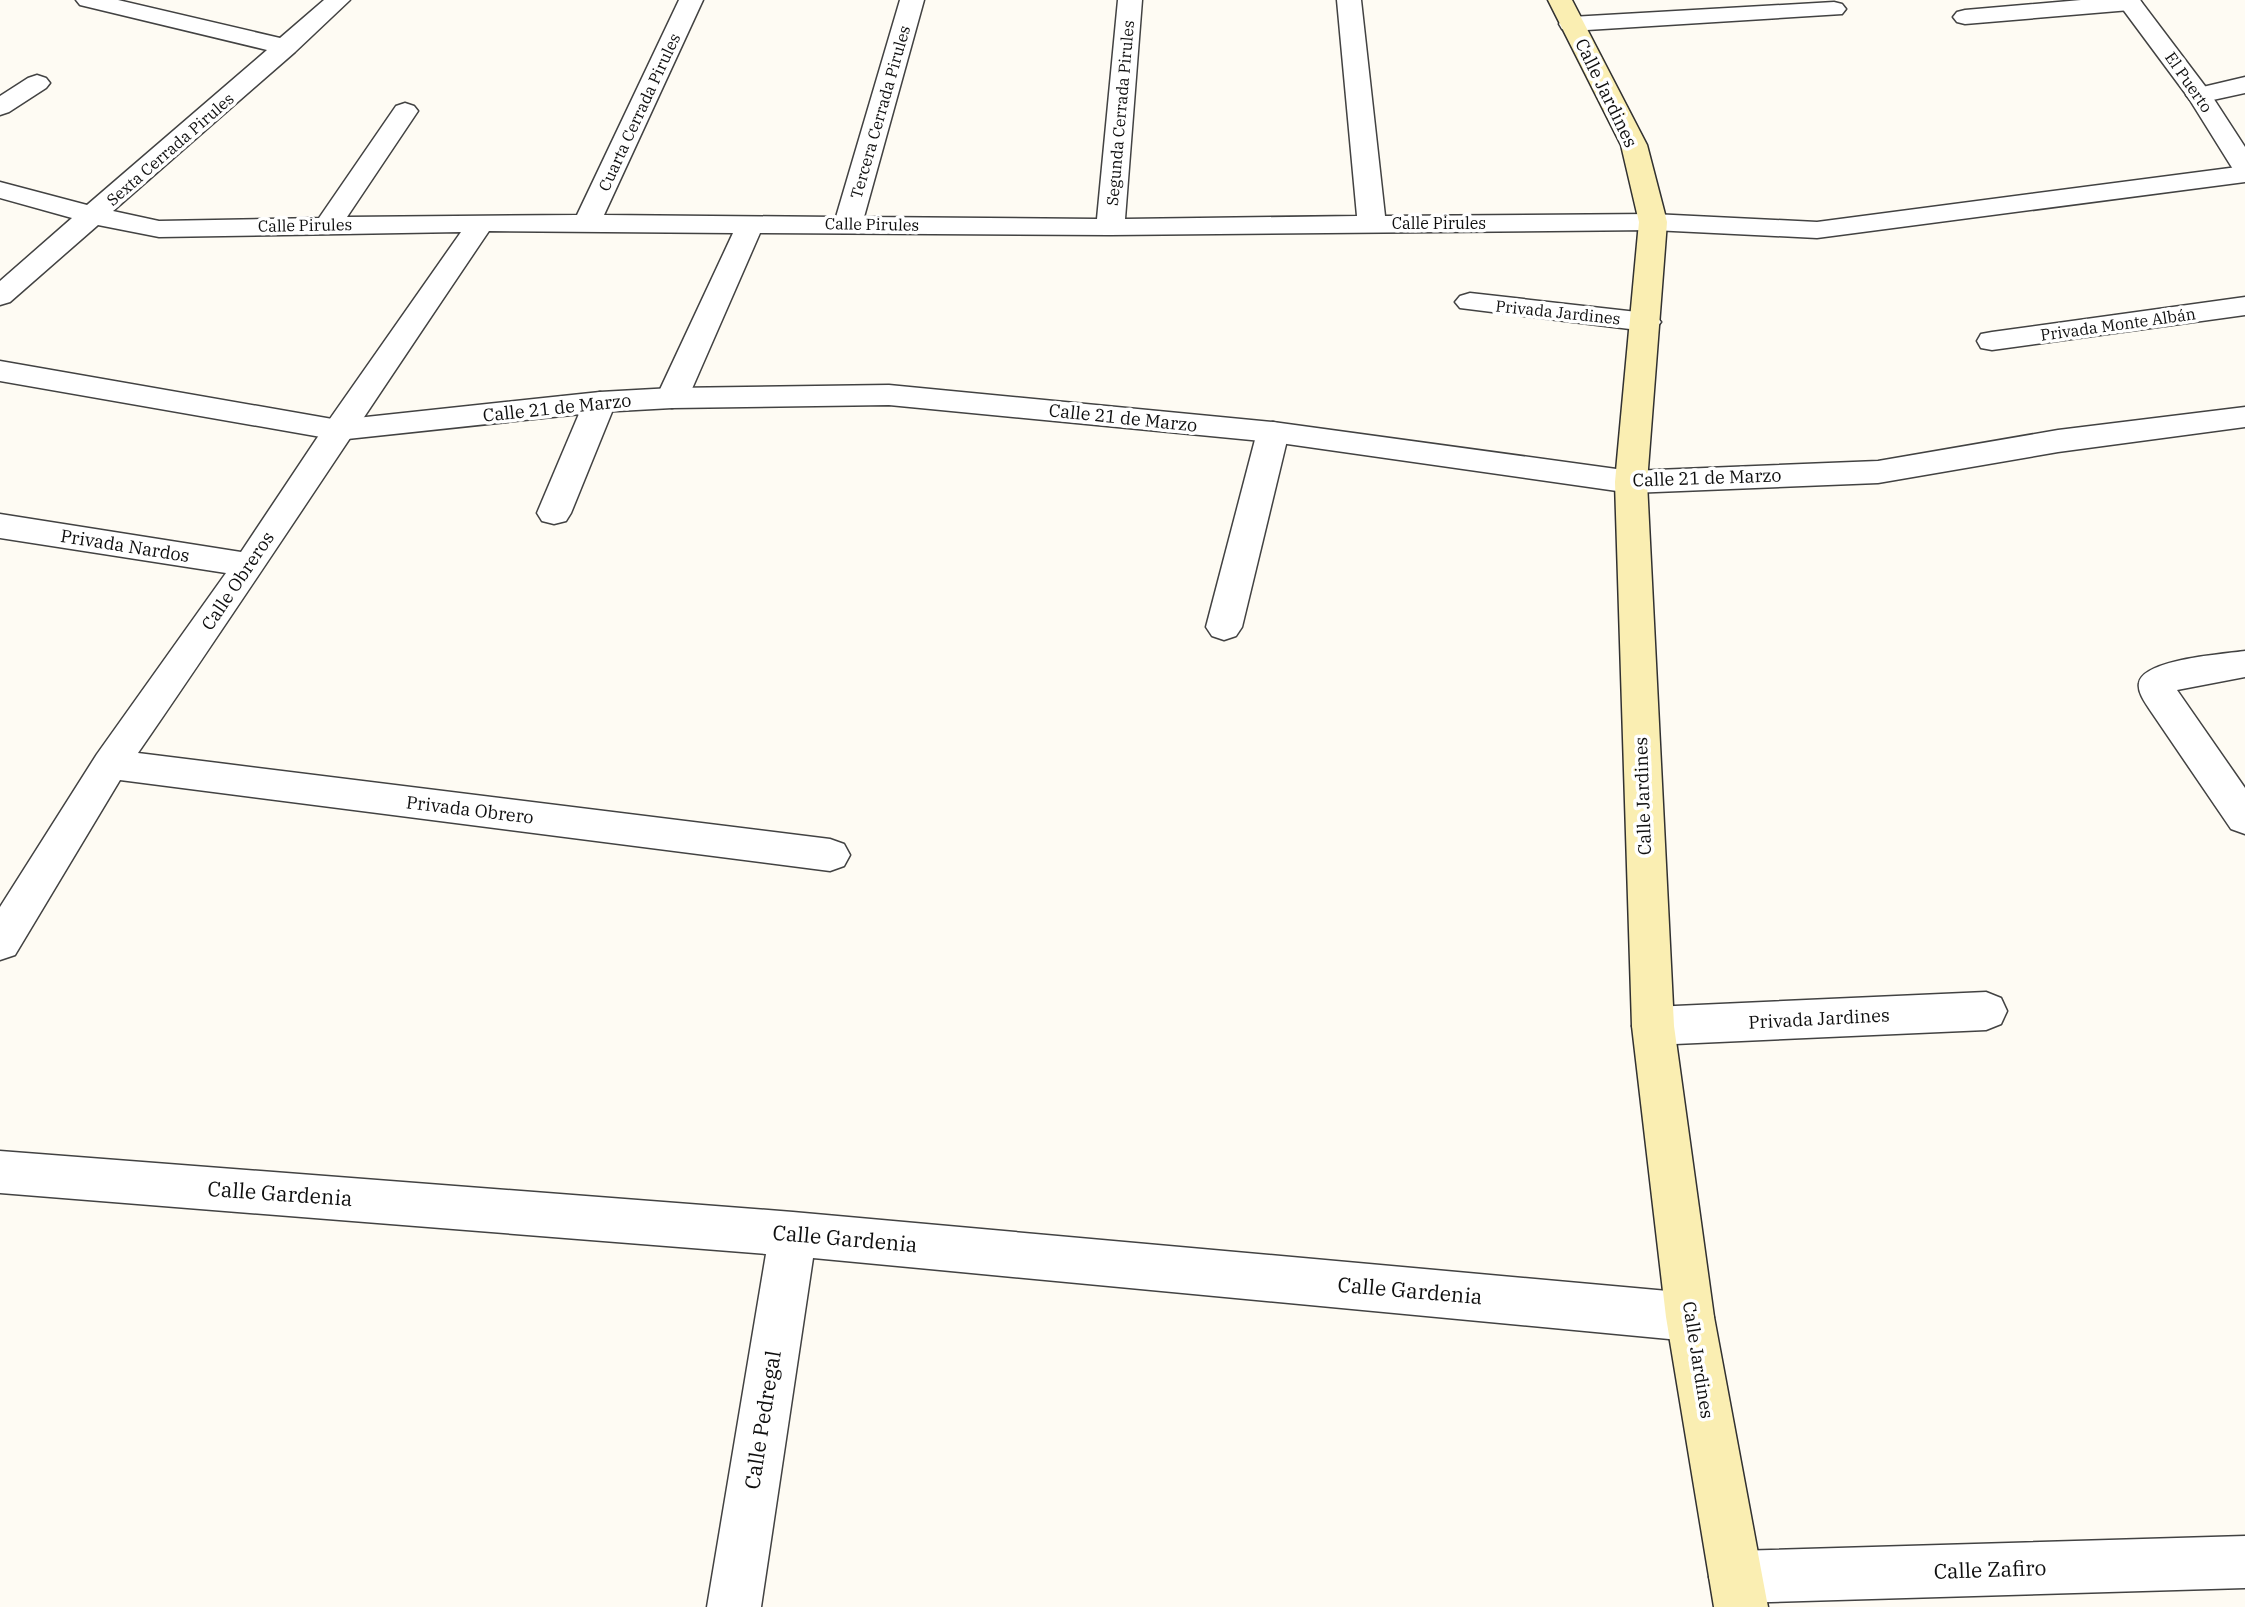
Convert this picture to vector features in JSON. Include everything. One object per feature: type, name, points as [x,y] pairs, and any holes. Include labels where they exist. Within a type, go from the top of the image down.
[{"type":"main road","name":"Calle Jardines","points":[[1566,12],[1634,145],[1653,222],[1631,482],[1653,1026],[1690,1317],[1738,1592]]},
{"type":"street","points":[[88,0],[286,47]]},
{"type":"street","name":"Sexta Cerrada Pirules","points":[[0,296],[338,0]]},
{"type":"street","name":"Cuarta Cerrada Pirules","points":[[587,223],[691,0]]},
{"type":"street","name":"Tercera Cerrada Pirules","points":[[848,224],[912,0]]},
{"type":"street","name":"Segunda Cerrada Pirules","points":[[1110,227],[1130,0]]},
{"type":"street","points":[[1349,0],[1372,224]]},
{"type":"street","points":[[1965,17],[2129,1]]},
{"type":"street","name":"El Puerto","points":[[2129,1],[2199,95],[2245,168]]},
{"type":"street","points":[[1566,12],[1763,6],[1834,9]]},
{"type":"street","points":[[0,107],[37,83]]},
{"type":"street","points":[[2199,95],[2245,85]]},
{"type":"street","points":[[329,224],[405,111]]},
{"type":"street","name":"Calle Pirules","points":[[0,190],[94,216],[159,229],[481,223],[1110,227],[1653,222],[1817,230],[2245,174]]},
{"type":"street","name":"Calle Obreros","points":[[0,943],[110,764],[250,565],[338,430],[481,223]]},
{"type":"street","points":[[671,398],[751,223]]},
{"type":"street","name":"Privada Jardines","points":[[1470,302],[1646,322]]},
{"type":"street","name":"Privada Monte Albán","points":[[1992,341],[2245,306]]},
{"type":"street","name":"Calle 21 de Marzo","points":[[0,371],[338,430],[600,402],[671,398],[889,395],[1273,432],[1631,482],[1878,472],[2058,440],[2245,417]]},
{"type":"street","points":[[554,513],[600,402]]},
{"type":"street","points":[[1224,626],[1273,432]]},
{"type":"street","name":"Privada Nardos","points":[[0,526],[250,565]]},
{"type":"street","points":[[2245,664],[2177,674],[2157,683],[2165,704],[2245,818]]},
{"type":"street","name":"Privada Obrero","points":[[110,764],[830,855]]},
{"type":"street","name":"Privada Jardines","points":[[1653,1026],[1986,1011]]},
{"type":"street","name":"Calle Gardenia","points":[[0,1172],[793,1234],[1690,1317]]},
{"type":"street","name":"Calle Pedregal","points":[[734,1607],[793,1234]]},
{"type":"street","name":"Calle Zafiro","points":[[1738,1592],[2245,1562]]}]
